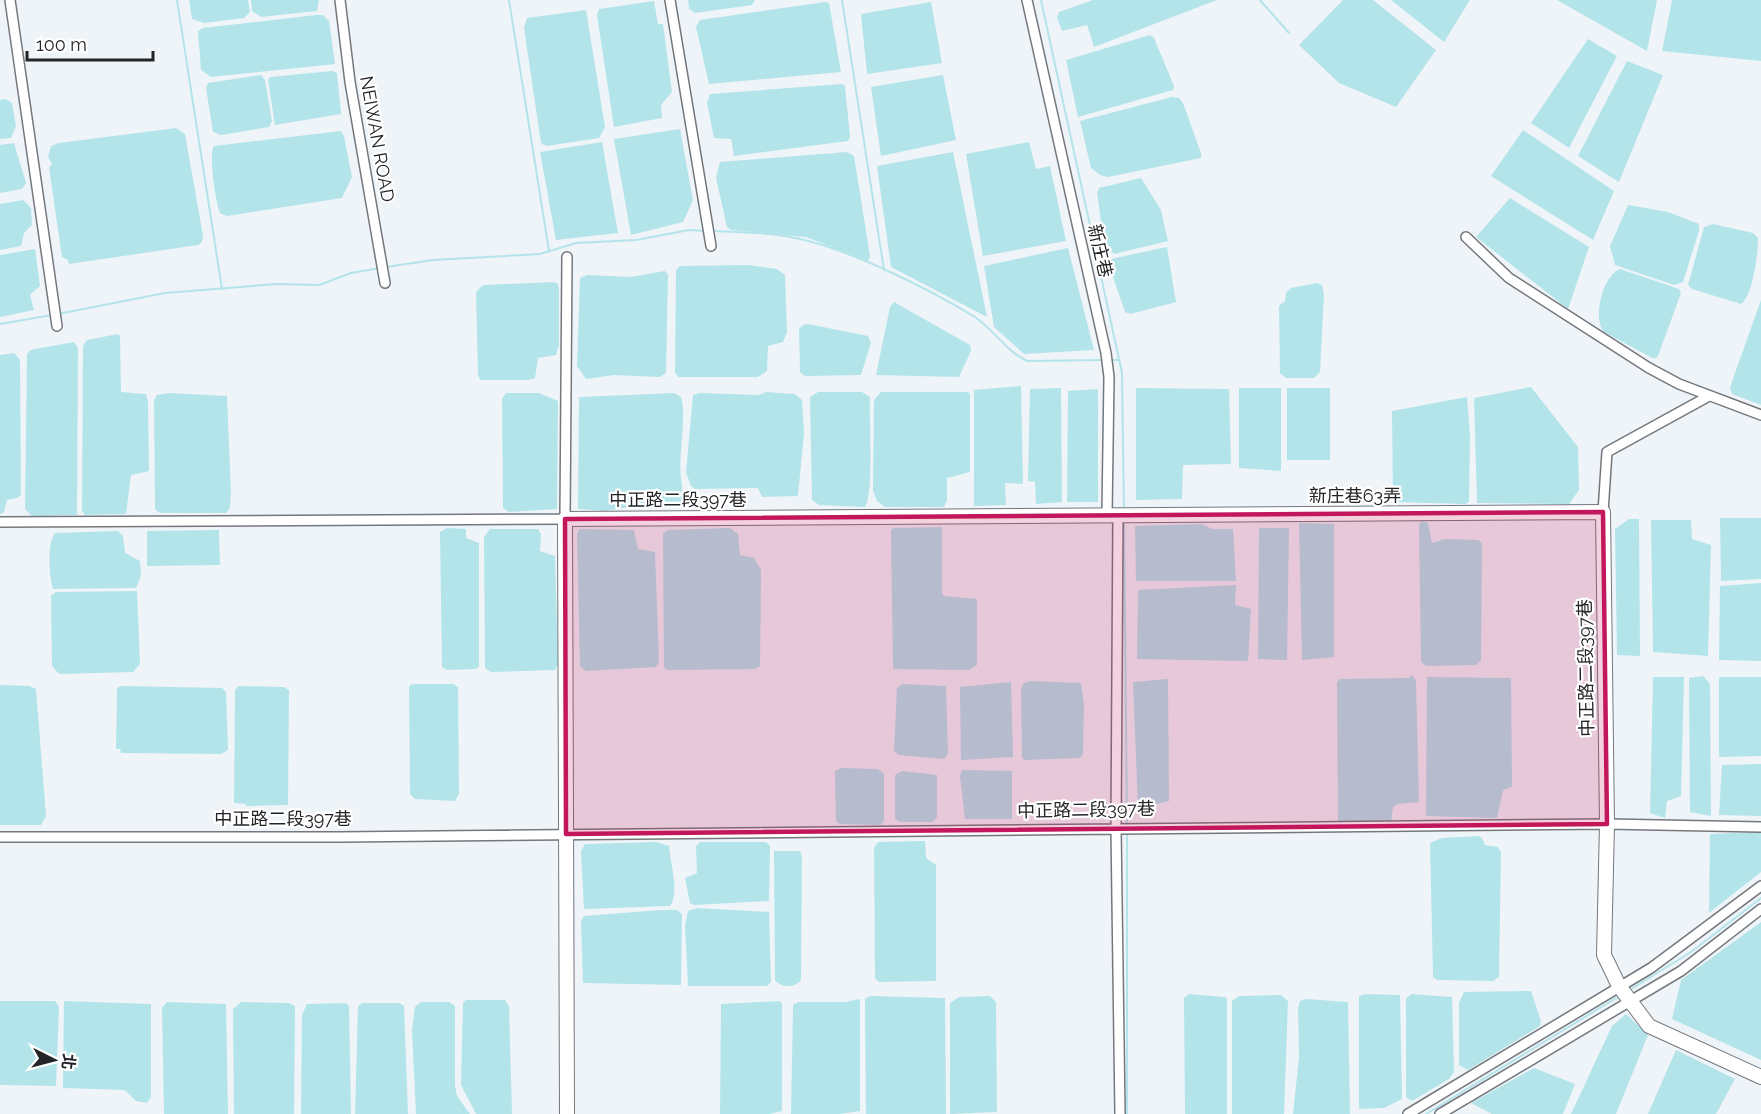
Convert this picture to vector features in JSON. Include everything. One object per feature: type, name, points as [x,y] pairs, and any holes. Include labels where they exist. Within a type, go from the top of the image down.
[{"type":"street","points":[[9,0],[57,326]]},
{"type":"street","name":"NEIWAN ROAD","points":[[340,0],[350,82],[385,283]]},
{"type":"street","points":[[670,0],[711,246]]},
{"type":"street","name":"新庄巷","points":[[1027,0],[1106,353],[1109,377],[1113,514],[1119,1114]]},
{"type":"street","points":[[1466,237],[1509,278],[1539,300],[1649,368],[1709,396],[1761,415]]},
{"type":"street","points":[[567,257],[565,519],[567,1114]]},
{"type":"street","points":[[1603,512],[1607,452],[1709,396]]},
{"type":"street","name":"新庄巷63弄","points":[[1113,514],[1603,512]]},
{"type":"street","name":"中正路二段397巷","points":[[1603,512],[1607,824],[1604,955],[1619,986],[1649,1026],[1761,1077]]},
{"type":"street","name":"中正路二段397巷","points":[[565,519],[1113,514]]},
{"type":"street","points":[[0,522],[565,519]]},
{"type":"street","name":"中正路二段397巷","points":[[0,837],[1607,824],[1761,826]]},
{"type":"street","points":[[1408,1114],[1651,968],[1701,933],[1761,886]]},
{"type":"street","points":[[1440,1114],[1681,971],[1761,909]]},
{"type":"highlighted area","points":[[1603,512],[1607,824],[566,834],[565,519]]},
{"type":"water","points":[[189,0],[248,0],[250,12],[244,18],[204,23],[192,19]]},
{"type":"water","points":[[251,0],[319,0],[317,11],[261,17],[252,11]]},
{"type":"water","points":[[688,0],[755,0],[752,5],[695,13],[689,9]]},
{"type":"water","points":[[1093,0],[1217,0],[1094,47],[1087,25],[1062,31],[1057,18],[1059,12]]},
{"type":"water","points":[[1343,0],[1373,0],[1436,50],[1396,107],[1339,83],[1299,45]]},
{"type":"water","points":[[1391,0],[1470,0],[1444,42]]},
{"type":"water","points":[[1557,0],[1657,0],[1647,51]]},
{"type":"water","points":[[1672,0],[1761,0],[1761,61],[1662,51]]},
{"type":"water","points":[[654,1],[658,24],[663,24],[672,92],[661,105],[662,118],[614,127],[597,15],[599,9]]},
{"type":"water","points":[[931,2],[942,63],[867,74],[861,14]]},
{"type":"water","points":[[829,3],[841,72],[709,84],[696,27],[700,20]]},
{"type":"water","points":[[586,10],[605,127],[599,138],[547,146],[541,143],[524,28],[527,18]]},
{"type":"water","points":[[323,15],[329,21],[335,64],[211,77],[201,70],[198,31],[203,28]]},
{"type":"water","points":[[1150,35],[1154,38],[1174,86],[1173,90],[1078,117],[1066,60]]},
{"type":"water","points":[[1588,39],[1617,56],[1569,148],[1531,123]]},
{"type":"water","points":[[1627,61],[1663,75],[1619,182],[1578,156]]},
{"type":"water","points":[[332,71],[337,73],[341,114],[275,125],[268,80],[270,77]]},
{"type":"water","points":[[261,75],[265,80],[272,121],[269,127],[221,135],[213,132],[206,88],[208,83]]},
{"type":"water","points":[[943,75],[956,140],[881,156],[871,87]]},
{"type":"water","points":[[842,84],[845,86],[850,137],[848,141],[734,156],[731,139],[714,138],[707,103],[710,94]]},
{"type":"water","points":[[1172,97],[1179,98],[1183,103],[1201,158],[1108,177],[1100,175],[1091,168],[1080,121]]},
{"type":"water","points":[[6,99],[12,103],[16,126],[11,138],[0,139],[0,100]]},
{"type":"water","points":[[176,128],[185,134],[203,236],[202,242],[198,245],[69,264],[68,260],[62,257],[49,167],[52,165],[48,156],[51,146],[59,143]]},
{"type":"water","points":[[680,129],[693,200],[683,222],[631,235],[614,139]]},
{"type":"water","points":[[1523,130],[1614,191],[1593,240],[1491,176]]},
{"type":"water","points":[[341,131],[352,177],[342,198],[227,216],[220,213],[212,168],[214,146]]},
{"type":"water","points":[[602,142],[618,233],[556,240],[540,152]]},
{"type":"water","points":[[1029,142],[1036,169],[1050,166],[1066,241],[983,256],[966,154]]},
{"type":"water","points":[[14,143],[26,183],[22,189],[0,193],[0,145]]},
{"type":"water","points":[[847,152],[854,156],[870,256],[868,261],[806,237],[731,230],[727,227],[716,178],[720,162]]},
{"type":"water","points":[[953,152],[987,317],[891,267],[877,166]]},
{"type":"water","points":[[1141,178],[1161,210],[1168,241],[1114,254],[1104,244],[1097,193],[1099,188]]},
{"type":"water","points":[[1510,198],[1589,247],[1568,309],[1476,237]]},
{"type":"water","points":[[23,200],[31,208],[32,225],[24,233],[21,246],[0,250],[0,204]]},
{"type":"water","points":[[1628,205],[1668,212],[1699,224],[1699,231],[1683,282],[1674,285],[1615,265],[1610,246]]},
{"type":"water","points":[[1713,224],[1753,233],[1758,238],[1752,284],[1741,304],[1692,289],[1688,285],[1704,227]]},
{"type":"water","points":[[1167,247],[1176,302],[1131,314],[1125,312],[1109,265],[1111,259]]},
{"type":"water","points":[[1068,248],[1094,350],[1024,354],[994,327],[984,266]]},
{"type":"water","points":[[35,249],[40,286],[30,295],[34,310],[0,317],[0,255]]},
{"type":"water","points":[[748,265],[777,269],[785,275],[787,332],[783,342],[768,346],[767,371],[758,377],[678,377],[675,372],[676,270],[680,266]]},
{"type":"water","points":[[1620,269],[1679,289],[1681,293],[1658,356],[1654,359],[1604,332],[1601,326],[1599,307],[1604,288],[1614,273]]},
{"type":"water","points":[[665,271],[668,275],[666,373],[660,377],[614,375],[586,379],[577,366],[580,278],[587,275],[631,277]]},
{"type":"water","points":[[557,283],[559,288],[559,345],[556,355],[538,358],[535,378],[480,380],[476,292],[483,285]]},
{"type":"water","points":[[1317,283],[1322,285],[1324,294],[1320,372],[1314,378],[1286,378],[1280,373],[1279,306],[1285,301],[1286,293],[1291,288]]},
{"type":"water","points":[[1761,300],[1761,405],[1732,394],[1730,387]]},
{"type":"water","points":[[894,302],[970,345],[971,351],[959,377],[876,375],[890,307]]},
{"type":"water","points":[[808,324],[868,336],[871,343],[861,375],[805,376],[800,372],[799,329]]},
{"type":"water","points":[[118,334],[120,336],[121,392],[146,394],[148,402],[149,471],[131,475],[126,514],[85,515],[82,511],[83,346],[87,340]]},
{"type":"water","points":[[74,342],[78,348],[77,515],[32,516],[25,509],[27,355],[30,350]]},
{"type":"water","points":[[14,353],[20,360],[21,495],[7,500],[4,512],[0,514],[0,355]]},
{"type":"water","points":[[1021,386],[1023,484],[1005,483],[1006,505],[974,506],[974,390]]},
{"type":"water","points":[[1531,387],[1578,447],[1579,490],[1569,504],[1477,503],[1474,398]]},
{"type":"water","points":[[1061,388],[1062,502],[1036,504],[1035,482],[1028,481],[1030,389]]},
{"type":"water","points":[[1136,388],[1229,389],[1231,464],[1183,465],[1182,499],[1136,500]]},
{"type":"water","points":[[1239,388],[1281,388],[1281,471],[1239,468]]},
{"type":"water","points":[[1287,388],[1330,388],[1330,460],[1287,460]]},
{"type":"water","points":[[1098,389],[1098,502],[1067,502],[1068,391]]},
{"type":"water","points":[[766,392],[795,394],[802,400],[804,433],[798,496],[762,497],[758,488],[695,489],[691,486],[686,472],[693,395],[700,393],[759,395]]},
{"type":"water","points":[[818,392],[862,392],[870,397],[870,472],[868,500],[865,507],[819,505],[812,500],[810,397]]},
{"type":"water","points":[[881,392],[968,392],[970,394],[970,472],[947,478],[947,500],[944,507],[885,507],[877,501],[873,491],[874,400]]},
{"type":"water","points":[[169,393],[227,396],[231,493],[230,508],[226,513],[160,513],[155,509],[154,400],[157,395]]},
{"type":"water","points":[[506,393],[539,393],[558,401],[557,509],[509,512],[503,508],[502,399]]},
{"type":"water","points":[[674,393],[681,397],[683,404],[680,506],[635,506],[605,511],[578,509],[579,397]]},
{"type":"water","points":[[1467,397],[1470,434],[1469,502],[1465,504],[1393,502],[1392,411]]},
{"type":"water","points":[[1720,518],[1761,518],[1761,579],[1721,581]]},
{"type":"water","points":[[1629,519],[1639,519],[1640,656],[1617,655],[1615,529]]},
{"type":"water","points":[[1651,520],[1691,520],[1692,539],[1711,545],[1708,656],[1653,652]]},
{"type":"water","points":[[1423,521],[1428,523],[1432,543],[1445,539],[1478,540],[1482,543],[1481,660],[1476,665],[1426,666],[1421,662],[1419,524]]},
{"type":"water","points":[[1299,523],[1334,524],[1334,657],[1302,660]]},
{"type":"water","points":[[1202,524],[1212,529],[1233,529],[1236,581],[1136,581],[1135,526]]},
{"type":"water","points":[[942,527],[942,593],[944,596],[977,599],[977,665],[969,670],[893,669],[891,531],[893,528]]},
{"type":"water","points":[[447,528],[466,529],[466,538],[479,543],[479,667],[475,669],[447,670],[442,667],[440,532]]},
{"type":"water","points":[[730,528],[738,534],[740,555],[754,558],[761,570],[760,666],[755,669],[667,670],[664,667],[663,533],[668,530]]},
{"type":"water","points":[[1259,528],[1289,528],[1287,660],[1258,659]]},
{"type":"water","points":[[490,529],[538,529],[541,534],[540,551],[555,556],[558,664],[555,670],[491,672],[485,668],[484,537]]},
{"type":"water","points":[[580,529],[634,530],[638,549],[655,552],[659,662],[656,667],[586,671],[580,666],[577,534]]},
{"type":"water","points":[[219,530],[220,565],[147,566],[147,531]]},
{"type":"water","points":[[118,531],[123,536],[125,553],[140,561],[141,576],[136,588],[53,589],[50,576],[50,552],[52,537],[55,533]]},
{"type":"water","points":[[1761,583],[1761,661],[1719,660],[1720,586]]},
{"type":"water","points":[[1236,585],[1235,605],[1251,609],[1248,661],[1137,659],[1138,590]]},
{"type":"water","points":[[137,591],[140,664],[133,672],[59,674],[52,666],[51,596],[56,592]]},
{"type":"water","points":[[1412,675],[1416,681],[1419,802],[1398,804],[1393,807],[1391,823],[1338,821],[1337,682],[1340,679],[1409,678]]},
{"type":"water","points":[[1703,676],[1710,684],[1711,816],[1690,812],[1689,678]]},
{"type":"water","points":[[1427,677],[1511,678],[1512,787],[1503,790],[1497,818],[1426,816]]},
{"type":"water","points":[[1653,677],[1684,677],[1681,796],[1667,801],[1665,818],[1650,813]]},
{"type":"water","points":[[1719,677],[1761,677],[1761,756],[1719,757]]},
{"type":"water","points":[[1168,679],[1169,801],[1138,809],[1133,682]]},
{"type":"water","points":[[1030,681],[1081,683],[1084,704],[1083,754],[1080,758],[1025,760],[1022,758],[1021,689],[1024,683]]},
{"type":"water","points":[[1011,682],[1013,757],[961,760],[960,687]]},
{"type":"water","points":[[413,684],[453,684],[458,687],[459,794],[455,801],[415,799],[410,794],[409,686]]},
{"type":"water","points":[[902,684],[946,686],[948,754],[944,759],[899,755],[894,751],[897,688]]},
{"type":"water","points":[[0,685],[29,686],[36,689],[46,816],[41,825],[0,825]]},
{"type":"water","points":[[121,686],[222,688],[226,692],[228,750],[221,754],[121,753],[120,749],[116,749],[117,688]]},
{"type":"water","points":[[238,686],[284,687],[289,690],[288,805],[246,806],[246,804],[234,803],[235,691]]},
{"type":"water","points":[[1761,764],[1761,816],[1719,815],[1722,765]]},
{"type":"water","points":[[841,768],[878,769],[884,774],[884,820],[881,825],[840,824],[836,821],[835,771]]},
{"type":"water","points":[[962,770],[1012,771],[1012,819],[965,819],[960,776]]},
{"type":"water","points":[[902,771],[937,775],[937,817],[933,822],[900,822],[895,819],[895,775]]},
{"type":"water","points":[[1761,832],[1761,872],[1709,913],[1710,834]]},
{"type":"water","points":[[1478,836],[1482,838],[1485,845],[1498,847],[1501,852],[1499,977],[1493,981],[1437,980],[1433,977],[1430,843],[1442,838]]},
{"type":"water","points":[[925,841],[926,858],[936,865],[936,981],[879,982],[875,978],[874,848],[878,842]]},
{"type":"water","points":[[656,842],[669,846],[674,885],[673,900],[670,906],[584,909],[581,851],[585,844]]},
{"type":"water","points":[[700,842],[766,842],[770,846],[769,901],[694,905],[690,903],[685,878],[697,873],[696,846]]},
{"type":"water","points":[[774,851],[800,851],[802,857],[801,980],[792,986],[784,986],[775,980]]},
{"type":"water","points":[[697,908],[769,912],[771,982],[767,986],[688,986],[685,926],[688,911]]},
{"type":"water","points":[[677,910],[682,914],[681,985],[583,983],[581,921],[584,916]]},
{"type":"water","points":[[1761,922],[1761,1060],[1672,1019],[1681,980]]},
{"type":"water","points":[[1531,991],[1541,1021],[1540,1026],[1468,1070],[1459,1065],[1459,1003],[1464,992]]},
{"type":"water","points":[[1189,994],[1227,999],[1227,1114],[1185,1114],[1184,998]]},
{"type":"water","points":[[1365,994],[1400,995],[1402,1099],[1384,1108],[1359,1109],[1359,996]]},
{"type":"water","points":[[1411,994],[1452,997],[1454,1072],[1449,1079],[1412,1101],[1406,1097],[1406,999]]},
{"type":"water","points":[[1281,995],[1288,1001],[1284,1114],[1232,1114],[1232,1001],[1239,996]]},
{"type":"water","points":[[870,996],[945,998],[946,1114],[866,1114],[865,999]]},
{"type":"water","points":[[990,996],[996,1002],[997,1112],[950,1114],[950,1003],[959,997]]},
{"type":"water","points":[[860,999],[860,1111],[840,1114],[791,1114],[793,1005],[798,1002],[845,1002]]},
{"type":"water","points":[[1306,999],[1348,1002],[1350,1114],[1293,1114],[1299,1057],[1298,1008],[1300,1001]]},
{"type":"water","points":[[466,1000],[505,1000],[509,1006],[512,1114],[476,1114],[461,1085],[463,1003]]},
{"type":"water","points":[[0,1001],[55,1001],[59,1007],[56,1086],[0,1085]]},
{"type":"water","points":[[64,1001],[151,1004],[151,1097],[147,1103],[136,1101],[125,1090],[63,1088]]},
{"type":"water","points":[[779,1001],[782,1003],[782,1111],[770,1114],[720,1114],[721,1004]]},
{"type":"water","points":[[167,1002],[226,1004],[228,1114],[164,1114],[162,1008]]},
{"type":"water","points":[[241,1002],[289,1003],[295,1006],[294,1114],[234,1114],[233,1009]]},
{"type":"water","points":[[421,1002],[449,1002],[455,1006],[455,1086],[457,1096],[470,1114],[416,1114],[412,1031],[415,1007]]},
{"type":"water","points":[[346,1003],[349,1006],[351,1114],[301,1114],[302,1015],[307,1004]]},
{"type":"water","points":[[362,1003],[399,1003],[404,1006],[408,1114],[355,1114],[358,1006]]},
{"type":"water","points":[[1626,1014],[1648,1035],[1616,1114],[1571,1114],[1612,1026]]},
{"type":"water","points":[[1676,1050],[1735,1079],[1716,1114],[1648,1114]]},
{"type":"water","points":[[1534,1068],[1575,1084],[1563,1114],[1492,1114],[1471,1103]]},
{"type":"waterway","points":[[177,0],[222,289]]},
{"type":"waterway","points":[[509,0],[549,251]]},
{"type":"waterway","points":[[842,0],[884,270]]},
{"type":"waterway","points":[[1041,0],[1122,373],[1124,511]]},
{"type":"waterway","points":[[1260,0],[1289,33]]},
{"type":"waterway","points":[[386,267],[433,260],[540,254],[576,243],[636,240],[689,230],[707,231]]},
{"type":"waterway","points":[[712,231],[790,237],[835,249],[860,259],[910,281],[975,317],[1013,352],[1027,361],[1105,360]]},
{"type":"waterway","points":[[58,314],[165,293],[277,284],[319,285],[351,273],[380,268]]},
{"type":"waterway","points":[[0,324],[52,315]]},
{"type":"waterway","points":[[1110,360],[1119,360]]},
{"type":"waterway","points":[[1124,520],[1127,826]]},
{"type":"waterway","points":[[1127,832],[1127,1114]]},
{"type":"waterway","points":[[1628,991],[1691,952],[1761,898]]},
{"type":"waterway","points":[[1426,1114],[1621,995]]}]
